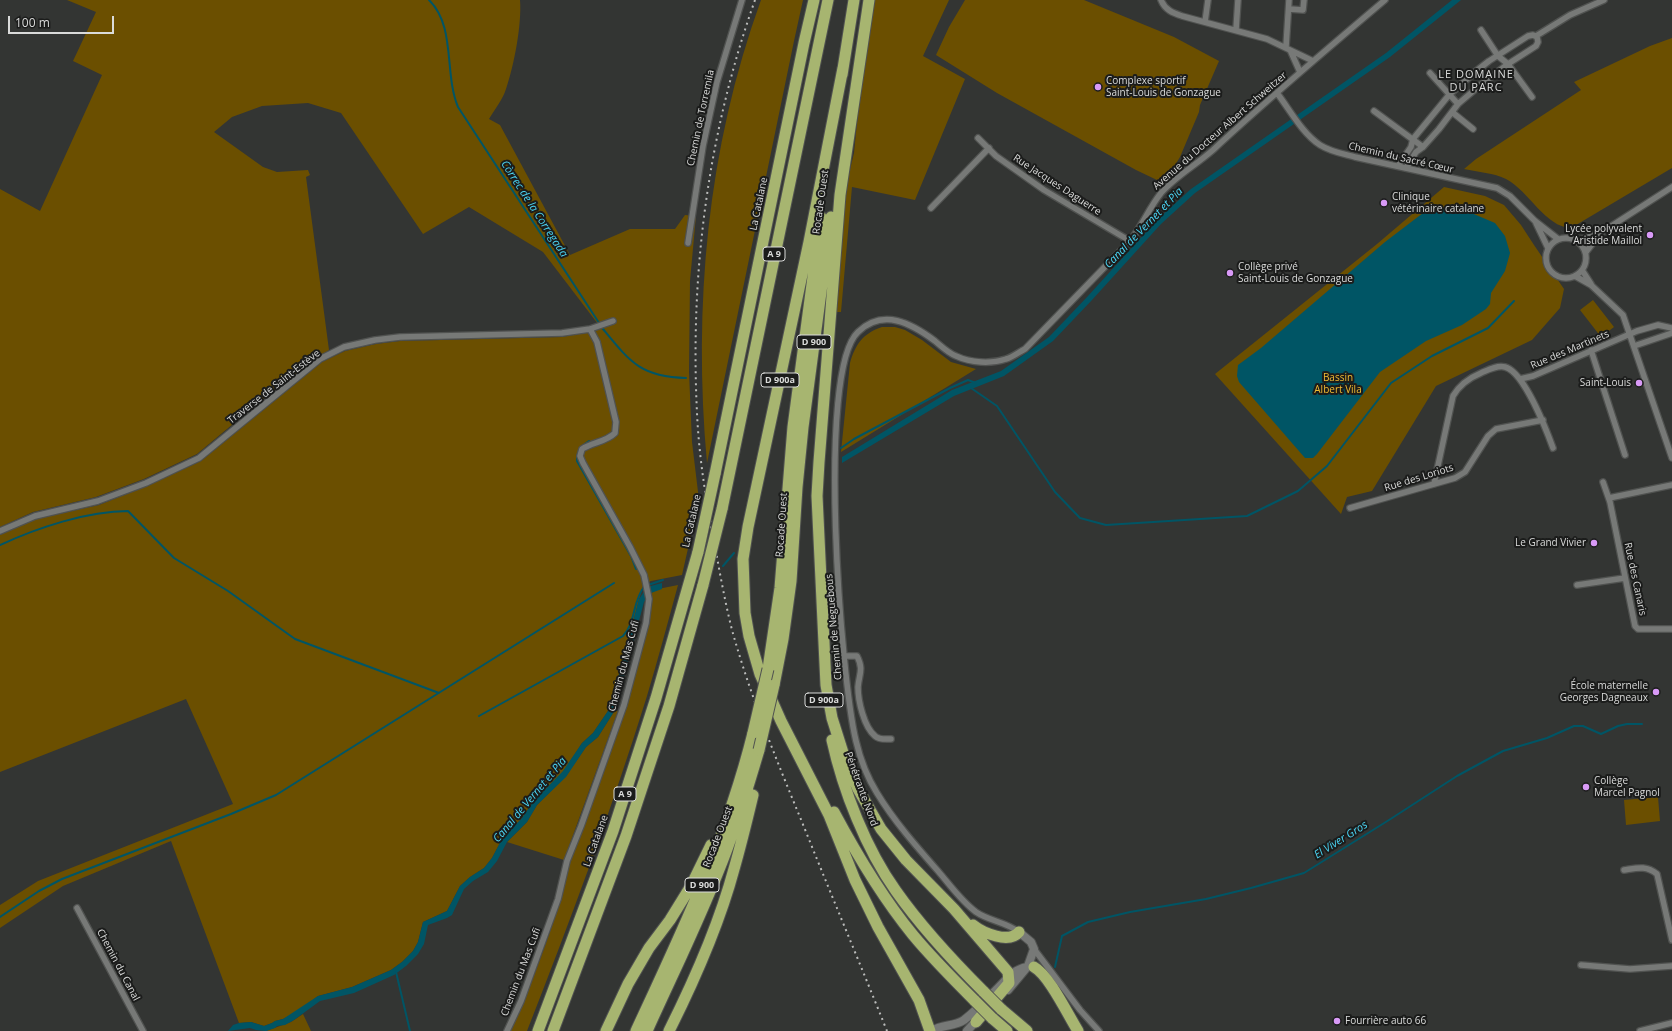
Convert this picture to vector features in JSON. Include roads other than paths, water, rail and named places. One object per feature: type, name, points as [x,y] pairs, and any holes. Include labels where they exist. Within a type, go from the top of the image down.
[{"type":"highway","name":"La Catalane","points":[[538,1031],[615,823],[656,698],[698,552],[802,51],[814,0]]},
{"type":"highway","name":"A 9","points":[[553,1031],[626,836],[669,706],[703,584],[722,509],[828,0]]},
{"type":"highway","name":"D 900","points":[[842,68],[854,0]]},
{"type":"highway","name":"Rocade Ouest","points":[[647,1031],[705,903],[726,851],[746,796],[774,689],[791,581],[797,487],[816,324],[864,0]]},
{"type":"highway","name":"D 900a","points":[[817,496],[840,195],[869,0]]},
{"type":"highway","name":"Rocade Ouest","points":[[636,1031],[687,920],[717,849],[735,798],[757,754],[753,733],[768,669],[780,588],[794,419],[842,68]]},
{"type":"highway","name":"D 900a","points":[[842,68],[809,242],[748,527],[744,559],[745,613],[749,636],[758,667],[774,689],[859,858],[886,899],[912,934],[941,968],[1007,1031]]},
{"type":"highway","points":[[817,496],[826,685],[832,718],[844,756],[858,789],[881,829],[906,860],[954,909],[1010,975],[1009,983],[976,1022]]},
{"type":"highway","name":"Pénétrante Nord","points":[[817,496],[816,529],[822,685],[835,756],[851,803],[878,862],[895,890],[928,933],[1001,1009],[1027,1031]]},
{"type":"highway","points":[[774,689],[780,721],[829,815],[858,887],[878,927],[919,1000],[931,1031]]},
{"type":"highway","name":"D 900","points":[[606,1031],[631,978],[648,948],[670,920],[694,879],[757,754]]},
{"type":"highway","name":"D 900","points":[[669,1031],[687,996],[716,925],[734,870],[757,754]]},
{"type":"highway","points":[[954,909],[976,928],[989,935],[1010,936],[1016,935],[1019,932]]},
{"type":"highway","points":[[1028,967],[1040,970],[1078,1031]]},
{"type":"main road","points":[[967,1031],[1006,993],[1028,967],[1027,960],[1033,945],[1019,932]]},
{"type":"main road","points":[[931,1031],[956,1025],[999,988],[1010,975],[1028,967]]},
{"type":"main road","points":[[944,1027],[954,1031]]},
{"type":"street","name":"Chemin de Torremila","points":[[688,243],[703,146],[716,89],[742,0]]},
{"type":"street","points":[[1161,0],[1164,6],[1171,12],[1267,39],[1286,47],[1291,52],[1300,72]]},
{"type":"street","points":[[1205,22],[1208,0]]},
{"type":"street","points":[[1236,30],[1238,0]]},
{"type":"street","points":[[1286,47],[1289,0]]},
{"type":"street","points":[[1289,9],[1303,10],[1304,0]]},
{"type":"street","name":"Avenue du Docteur Albert Schweitzer","points":[[881,320],[896,320],[908,323],[926,334],[954,356],[968,360],[986,362],[1006,359],[1026,349],[1130,241],[1139,230],[1152,204],[1163,191],[1211,151],[1246,118],[1385,0]]},
{"type":"street","points":[[1398,166],[1411,147],[1413,139],[1449,95],[1475,72],[1489,61],[1528,36],[1536,36],[1570,15],[1604,0]]},
{"type":"street","points":[[1481,30],[1498,56],[1508,64],[1532,97]]},
{"type":"street","points":[[1406,168],[1416,152],[1423,147],[1458,104],[1508,64],[1536,46],[1538,42],[1536,36]]},
{"type":"street","points":[[1291,52],[1313,61]]},
{"type":"street","points":[[1430,73],[1458,104]]},
{"type":"street","name":"Chemin du Sacré Cœur","points":[[1277,93],[1300,124],[1320,145],[1334,152],[1497,188],[1510,196],[1535,221],[1558,239]]},
{"type":"street","points":[[1374,111],[1423,147]]},
{"type":"street","points":[[1452,112],[1473,130]]},
{"type":"street","name":"Rue Jacques Daguerre","points":[[978,138],[996,156],[1044,190],[1130,241]]},
{"type":"street","points":[[931,208],[989,148]]},
{"type":"street","points":[[1578,241],[1602,232],[1672,187]]},
{"type":"street","name":"Chemin du Sacré Cœur","points":[[1535,221],[1548,248]]},
{"type":"street","points":[[1586,252],[1602,232]]},
{"type":"street","points":[[1569,237],[1578,241],[1586,252],[1586,261],[1582,270],[1576,276],[1562,278],[1550,271],[1546,260],[1548,248],[1558,239],[1569,237]]},
{"type":"street","points":[[1582,270],[1591,285]]},
{"type":"street","points":[[1576,276],[1591,285],[1623,315],[1672,458]]},
{"type":"street","name":"Chemin de Neguebous","points":[[881,320],[874,322],[858,332],[846,350],[843,362],[834,461],[839,593],[851,717],[856,741],[863,763],[876,792],[907,836],[965,903],[987,918],[1012,927],[1019,932]]},
{"type":"street","points":[[590,329],[613,321]]},
{"type":"street","name":"Rue des Martinets","points":[[1434,484],[1453,396],[1458,387],[1470,378],[1498,366],[1506,367],[1520,379],[1533,376],[1630,334],[1658,325],[1672,328]]},
{"type":"street","name":"Traverse de Saint-Estève","points":[[0,531],[35,516],[98,501],[146,483],[199,458],[320,359],[344,347],[375,340],[400,337],[562,333],[590,329]]},
{"type":"street","name":"Chemin du Mas Cufi","points":[[506,1031],[521,1001],[558,899],[567,861],[624,705],[646,623],[649,599],[647,584],[630,547],[580,456],[582,449],[611,437],[615,433],[616,427],[597,342],[590,329]]},
{"type":"street","points":[[1634,346],[1672,332]]},
{"type":"street","points":[[1591,350],[1625,455]]},
{"type":"street","points":[[1520,379],[1543,420],[1553,448]]},
{"type":"street","name":"Rue des Loriots","points":[[1350,508],[1455,478],[1465,472],[1488,436],[1496,429],[1543,420]]},
{"type":"street","name":"Rue des Canaris","points":[[1603,482],[1609,498],[1635,626],[1638,629],[1672,629]]},
{"type":"street","points":[[1609,498],[1672,485]]},
{"type":"street","points":[[1577,585],[1625,578]]},
{"type":"street","points":[[844,656],[857,656],[860,663],[859,693],[867,726],[875,736],[891,739]]},
{"type":"street","points":[[1624,870],[1643,867],[1650,868],[1657,874],[1672,940]]},
{"type":"street","name":"Chemin du Canal","points":[[77,908],[143,1031]]},
{"type":"street","points":[[1033,945],[1080,1010],[1099,1031]]},
{"type":"street","points":[[1581,966],[1630,969],[1672,966]]},
{"type":"street","points":[[1640,1031],[1672,1023]]},
{"type":"water","name":"Canal de Vernet et Pia","points":[[1452,0],[1461,0],[1390,57],[1195,193],[1161,224],[1053,341],[1004,376],[954,396],[842,463],[842,457],[952,390],[1001,371],[1049,337],[1157,220],[1191,189],[1386,53]]},
{"type":"water","points":[[1438,208],[1459,209],[1469,212],[1495,223],[1505,236],[1510,253],[1505,271],[1491,293],[1490,304],[1486,309],[1462,325],[1426,341],[1380,372],[1317,454],[1313,458],[1305,458],[1239,382],[1237,376],[1238,365],[1261,348],[1385,242],[1423,213]]},
{"type":"water","name":"Canal de Vernet et Pia","points":[[662,583],[662,589],[651,593],[644,602],[615,710],[598,737],[586,747],[566,777],[537,805],[527,822],[507,842],[497,861],[488,872],[473,881],[464,889],[452,915],[428,925],[424,944],[418,954],[394,975],[354,993],[320,1001],[285,1025],[277,1026],[266,1031],[250,1028],[228,1031],[233,1025],[239,1023],[251,1022],[264,1026],[283,1019],[318,996],[352,987],[391,970],[413,951],[418,942],[423,922],[447,911],[460,886],[484,868],[492,858],[502,839],[522,818],[533,802],[563,771],[582,743],[593,733],[610,708],[639,599],[647,587]]},
{"type":"waterway","name":"Còrrec de la Corregada","points":[[429,0],[443,23],[451,80],[458,107],[603,329],[629,359],[638,366],[658,375],[686,378]]},
{"type":"waterway","points":[[971,388],[997,406],[1055,492],[1080,518],[1106,525],[1247,516],[1298,491],[1327,466],[1391,383],[1432,356],[1488,328],[1514,301]]},
{"type":"waterway","points":[[841,448],[854,439],[950,388],[968,380],[976,383]]},
{"type":"waterway","points":[[589,441],[583,445],[578,454],[577,461],[631,556],[636,569]]},
{"type":"waterway","points":[[0,545],[46,527],[79,517],[128,511],[174,558],[228,591],[295,639],[439,693]]},
{"type":"waterway","points":[[723,566],[734,553]]},
{"type":"waterway","points":[[648,585],[663,580]]},
{"type":"waterway","points":[[0,917],[39,891],[62,879],[231,814],[276,795],[614,583]]},
{"type":"waterway","points":[[479,716],[623,636],[630,625],[637,599],[644,587]]},
{"type":"waterway","name":"El Viver Gros","points":[[1055,967],[1062,936],[1088,922],[1130,912],[1206,899],[1304,873],[1457,776],[1503,751],[1547,738],[1574,726],[1583,726],[1601,734],[1618,726],[1627,724],[1642,724]]},
{"type":"waterway","name":"El Viver Gros","points":[[396,972],[410,1031]]},
{"type":"railway","points":[[755,0],[725,101],[714,152],[700,255],[696,308],[696,360],[697,413],[703,480],[732,630],[747,679],[783,775],[887,1031]]},
{"type":"place","name":"Complexe sportif Saint-Louis de Gonzague","points":[[1098,87]]},
{"type":"place","name":"Clinique vétérinaire catalane","points":[[1384,203]]},
{"type":"place","name":"Lycée polyvalent Aristide Maillol","points":[[1650,235]]},
{"type":"place","name":"Collège privé Saint-Louis de Gonzague","points":[[1230,273]]},
{"type":"place","name":"Saint-Louis","points":[[1639,383]]},
{"type":"place","name":"Le Grand Vivier","points":[[1594,543]]},
{"type":"place","name":"École maternelle Georges Dagneaux","points":[[1656,692]]},
{"type":"place","name":"Collège Marcel Pagnol","points":[[1586,787]]},
{"type":"place","name":"Fourrière auto 66","points":[[1337,1021]]},
{"type":"district","name":"LE DOMAINE DU PARC","points":[[1476,81]]},
{"type":"park label","name":"Bassin Albert Vila","points":[[1338,384]]}]
